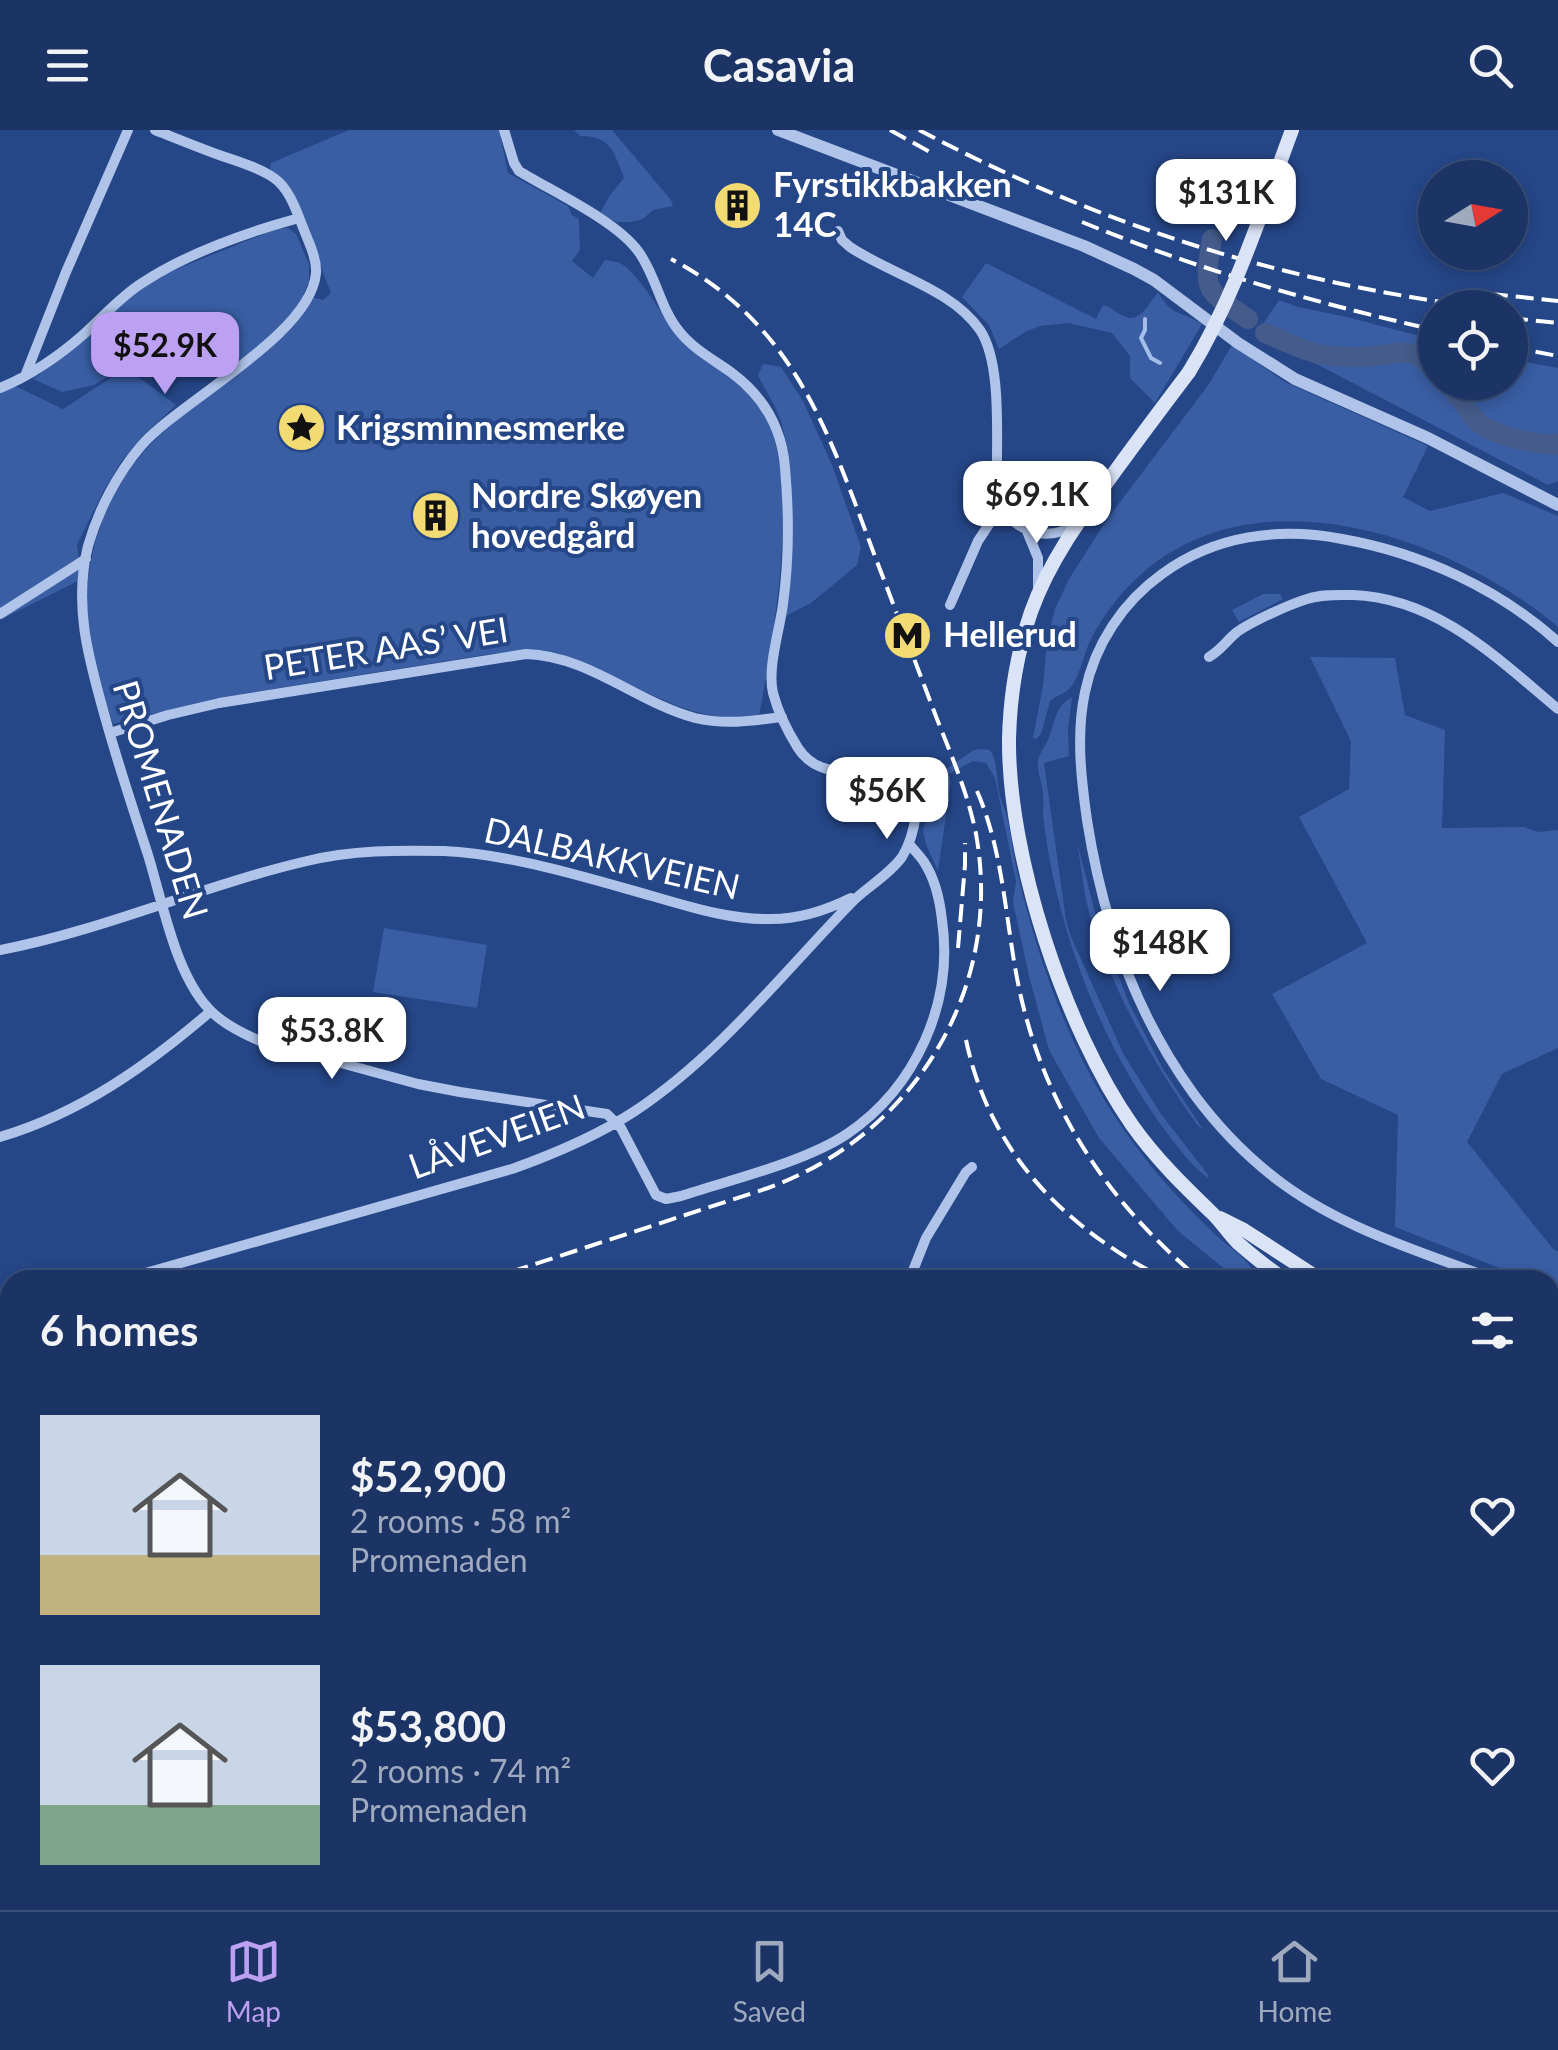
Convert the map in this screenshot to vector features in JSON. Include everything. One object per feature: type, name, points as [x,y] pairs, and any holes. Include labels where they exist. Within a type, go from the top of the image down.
[{"type":"main road","points":[[1271,1270],[1238,1242],[1153,1153],[1108,1086],[1073,1015],[1040,922],[1020,835],[1012,789],[1010,712],[1018,659],[1038,594],[1078,521],[1188,372],[1214,329],[1292,130]]},
{"type":"main road","points":[[1214,1215],[1305,1270]]},
{"type":"street","points":[[24,378],[128,130]]},
{"type":"street","points":[[0,388],[24,378],[64,351],[142,283],[226,242],[298,218],[274,177],[155,130]]},
{"type":"street","points":[[504,130],[519,171],[631,243],[645,262],[680,332],[758,395],[774,420],[782,445],[787,503],[784,599],[773,692],[800,750],[817,766],[884,770],[905,776],[913,786],[918,800],[909,844],[925,863],[940,905],[945,947],[942,984],[921,1050],[897,1087],[846,1134],[814,1151],[666,1199],[656,1196],[616,1122]]},
{"type":"street","points":[[778,130],[1114,259],[1154,280],[1295,379],[1428,438],[1558,504]]},
{"type":"street","name":"PROMENADEN","points":[[298,218],[316,264],[312,290],[283,330],[141,445],[104,504],[86,559],[83,632],[110,733],[183,966],[211,1011],[260,1041],[460,1092],[602,1112],[616,1122]]},
{"type":"street","points":[[838,231],[855,251],[951,302],[982,333],[992,372],[996,480],[1001,506],[1013,521],[1027,530],[1049,534],[1067,530],[1078,521]]},
{"type":"street","points":[[950,605],[978,541],[1001,506]]},
{"type":"street","points":[[1027,530],[1038,558],[1038,594]]},
{"type":"street","points":[[1470,1270],[1364,1230],[1306,1200],[1236,1144],[1191,1091],[1144,1009],[1108,917],[1082,785],[1082,714],[1088,681],[1100,649],[1118,617],[1142,590],[1191,555],[1250,536],[1288,533],[1333,537],[1393,550],[1481,588],[1558,642]]},
{"type":"street","points":[[0,614],[86,559]]},
{"type":"street","points":[[1208,658],[1236,633],[1306,599],[1335,595],[1385,598],[1419,608],[1466,635],[1558,710]]},
{"type":"street","name":"PETER AAS’ VEI","points":[[110,733],[219,702],[526,654],[578,664],[693,717],[738,723],[782,716]]},
{"type":"street","name":"LÅVEVEIEN","points":[[156,1270],[512,1169],[616,1122],[697,1063],[861,893],[896,864],[909,844]]},
{"type":"street","name":"DALBAKKVEIEN","points":[[0,950],[307,861],[397,850],[503,858],[746,918],[792,918],[821,911],[861,893]]},
{"type":"street","points":[[0,1137],[54,1117],[122,1080],[166,1050],[211,1011]]},
{"type":"street","points":[[913,1270],[926,1238],[972,1168]]},
{"type":"street","points":[[1281,1270],[1293,1263]]},
{"type":"shaded area","points":[[349,130],[499,130],[508,173],[568,206],[579,219],[580,250],[572,261],[593,278],[605,260],[627,268],[682,339],[758,403],[772,431],[783,510],[777,601],[759,716],[707,715],[657,698],[560,655],[525,651],[217,698],[113,724],[86,620],[87,586],[99,530],[114,494],[146,450],[232,376],[202,363],[149,378],[142,370],[125,366],[94,385],[62,392],[33,379],[68,354],[155,278],[276,229],[288,228],[296,234],[309,264],[309,282],[303,295],[323,300],[331,293],[292,193],[270,170],[271,163]]},
{"type":"shaded area","points":[[574,130],[612,130],[673,206],[653,210],[643,219],[631,222],[599,215],[624,178],[605,142],[580,136]]},
{"type":"shaded area","points":[[986,263],[1096,319],[1103,305],[1126,317],[1136,317],[1158,292],[1173,310],[1202,324],[1155,403],[1130,378],[1130,356],[1112,333],[1068,323],[1040,326],[999,349],[989,325],[962,297]]},
{"type":"shaded area","points":[[1279,300],[1418,336],[1418,400],[1528,400],[1528,362],[1558,368],[1558,481],[1548,485],[1257,333]]},
{"type":"shaded area","points":[[1232,345],[1285,382],[1428,446],[1403,497],[1430,511],[1503,493],[1558,516],[1558,627],[1514,594],[1463,565],[1408,542],[1350,527],[1292,521],[1235,527],[1182,546],[1128,587],[1094,633],[1073,684],[1050,701],[1041,734],[1033,738],[1047,642],[1055,609],[1069,579],[1108,518],[1209,384]]},
{"type":"shaded area","points":[[763,364],[781,367],[803,401],[832,465],[861,547],[857,565],[811,603],[786,616],[790,471],[780,418],[758,375]]},
{"type":"shaded area","points":[[126,368],[176,405],[143,436],[104,490],[77,545],[82,579],[0,620],[0,388],[11,384],[63,409]]},
{"type":"shaded area","points":[[1263,594],[1280,594],[1283,599],[1239,622],[1232,610]]},
{"type":"shaded area","points":[[1310,657],[1395,658],[1405,715],[1445,730],[1442,828],[1558,830],[1558,1048],[1502,1074],[1467,1142],[1558,1251],[1558,1270],[1505,1270],[1395,1227],[1398,1115],[1321,1079],[1272,994],[1367,943],[1299,817],[1349,789],[1351,741]]},
{"type":"shaded area","points":[[1072,697],[1069,756],[1044,763],[1066,920],[1124,1055],[1208,1178],[1167,1133],[1122,1063],[1071,945],[1050,864],[1038,762],[1059,709]]},
{"type":"shaded area","points":[[974,750],[990,750],[994,760],[1030,922],[1081,1057],[1120,1124],[1165,1183],[1252,1270],[1226,1270],[1178,1231],[1099,1138],[1049,1050],[1013,902],[1016,881],[995,778],[986,763],[973,761],[949,774],[938,871],[923,831],[937,775]]},
{"type":"shaded area","points":[[1077,842],[1097,920],[1128,1001],[1163,1069],[1203,1129],[1149,1051],[1121,996],[1089,912]]},
{"type":"shaded area","points":[[384,928],[487,945],[477,1008],[373,992]]},
{"type":"waterway","points":[[1212,239],[1210,287],[1248,319]]},
{"type":"waterway","points":[[1145,319],[1141,338],[1151,358],[1160,363]]},
{"type":"waterway","points":[[1265,333],[1323,355],[1364,357],[1404,353],[1418,356]]},
{"type":"waterway","points":[[1461,400],[1476,420],[1491,430],[1524,440],[1558,443]]},
{"type":"railway","points":[[890,130],[932,153]]},
{"type":"railway","points":[[919,130],[1055,194],[1194,245],[1265,266],[1418,298]]},
{"type":"railway","points":[[1082,222],[1256,284],[1418,326]]},
{"type":"railway","points":[[517,1270],[768,1188],[820,1164],[866,1132],[905,1094],[937,1049],[961,1000],[976,947],[981,892],[969,804],[831,443],[785,359],[754,321],[717,288],[671,259]]},
{"type":"railway","points":[[1528,298],[1558,301]]},
{"type":"railway","points":[[1528,320],[1558,323]]},
{"type":"railway","points":[[1528,350],[1558,356]]},
{"type":"railway","points":[[977,791],[998,860],[1025,1015],[1050,1086],[1085,1151],[1107,1182],[1156,1239],[1190,1270]]},
{"type":"railway","points":[[958,948],[965,843]]},
{"type":"railway","points":[[966,1040],[977,1081],[993,1118],[1038,1184],[1096,1237],[1148,1270]]},
{"type":"place","name":"Fyrstikkbakken 14C","points":[[738,205]]},
{"type":"place","name":"Krigsminnesmerke","points":[[301,428]]},
{"type":"place","name":"Nordre Skøyen hovedgård","points":[[436,516]]},
{"type":"place","name":"Hellerud","points":[[908,635]]}]
